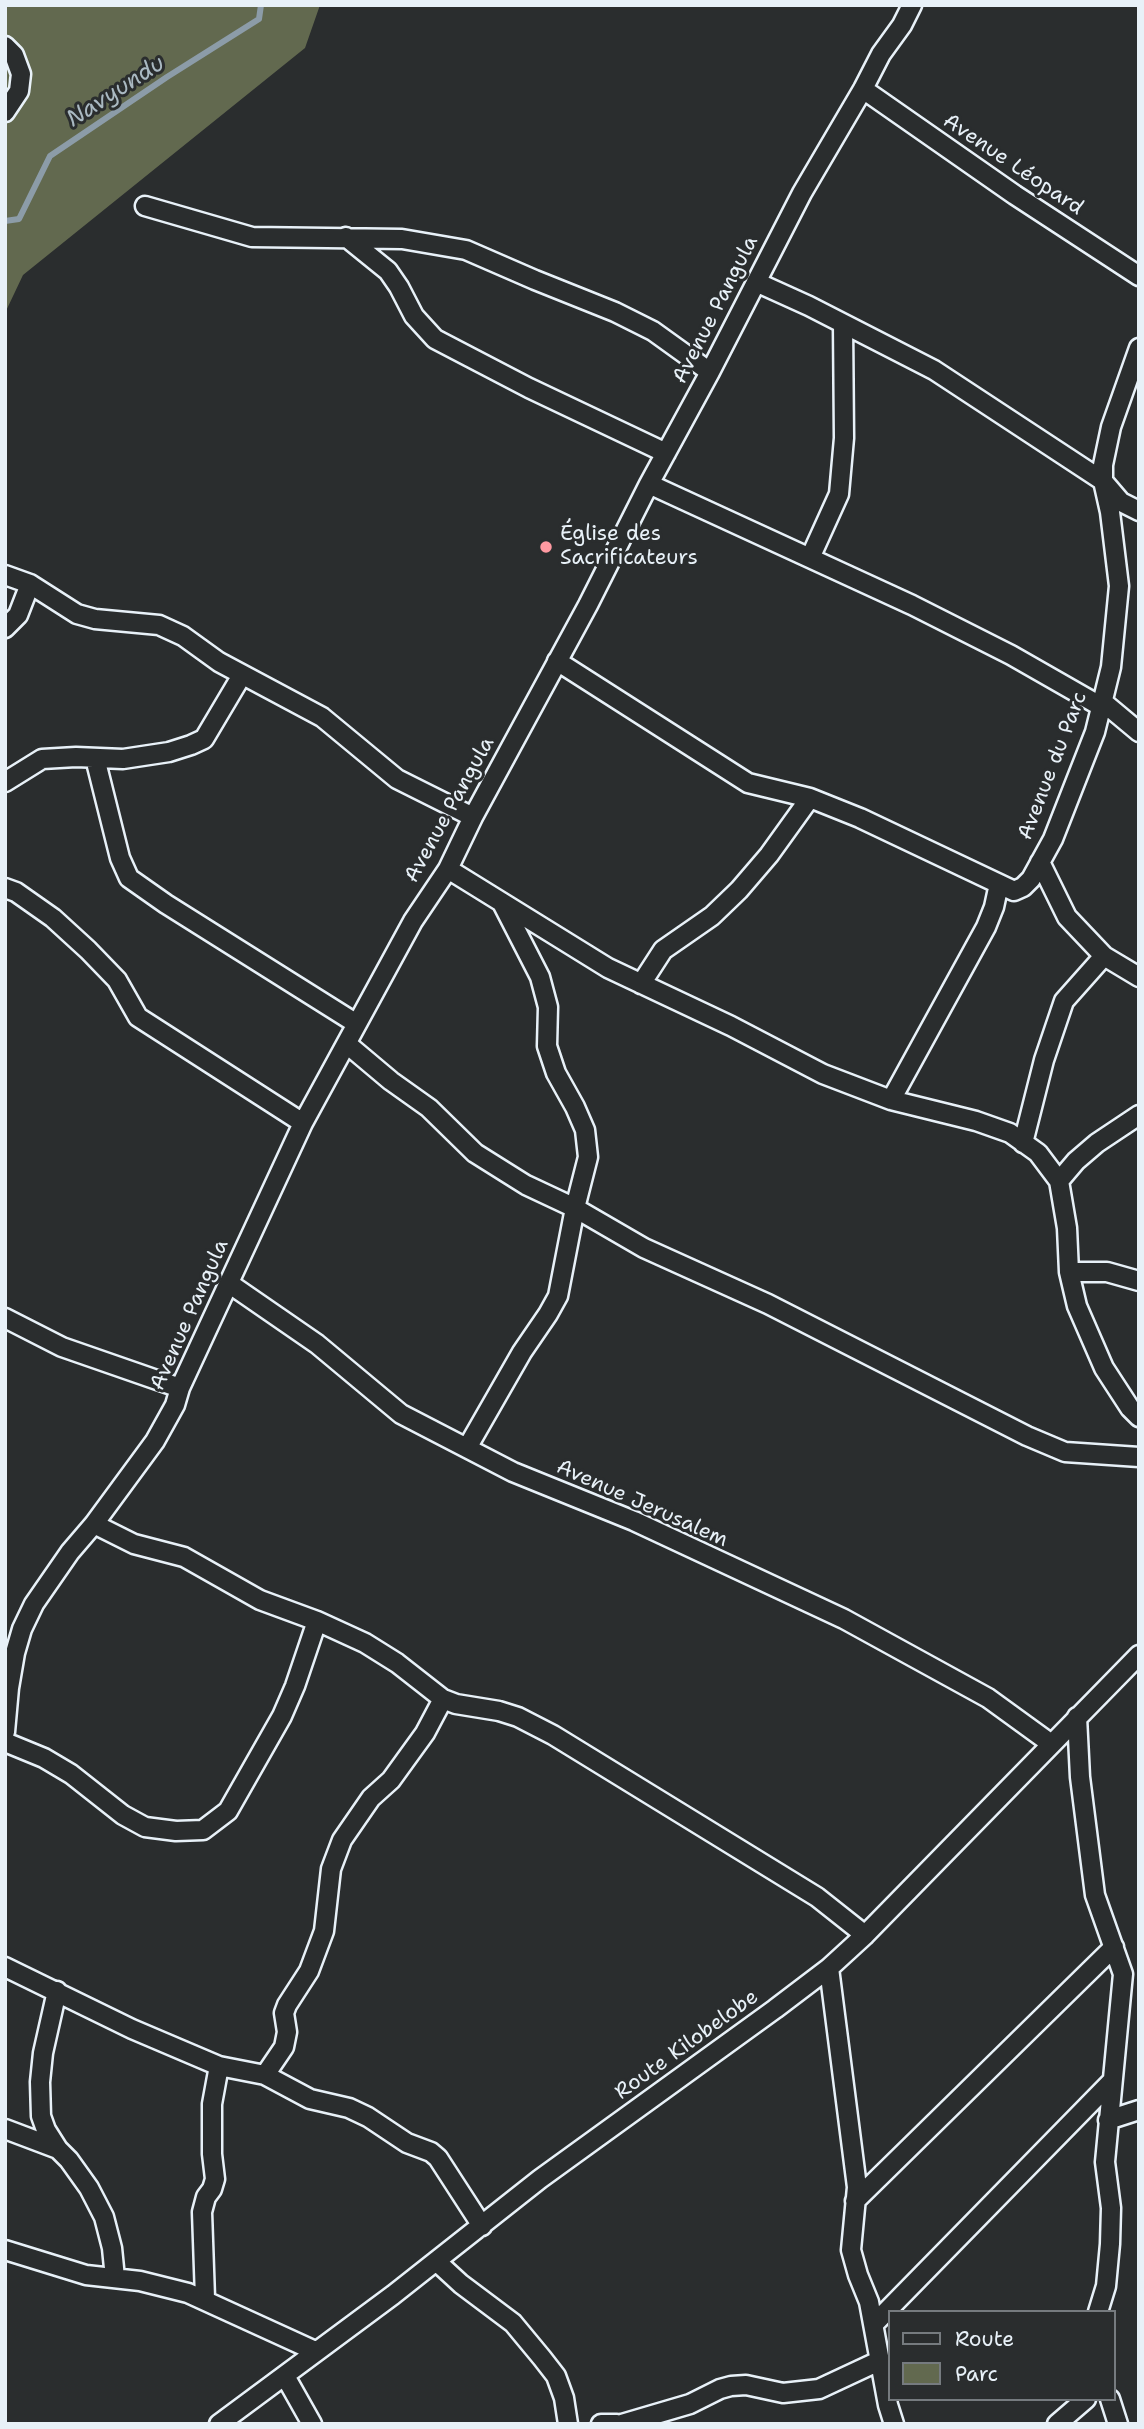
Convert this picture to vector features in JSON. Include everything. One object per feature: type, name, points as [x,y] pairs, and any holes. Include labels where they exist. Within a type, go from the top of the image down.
[{"type":"street","name":"Avenue Pangula","points":[[5,1732],[15,1653],[22,1629],[45,1585],[155,1441],[175,1405],[180,1388],[303,1123],[413,921],[448,869],[802,193],[912,5]]},
{"type":"street","points":[[5,46],[14,55],[21,74],[19,91],[5,112]]},
{"type":"street","name":"Avenue Léopard","points":[[863,89],[1014,195],[1139,276]]},
{"type":"street","points":[[145,206],[253,237],[402,239],[467,250],[615,312],[653,331],[710,372]]},
{"type":"street","points":[[346,237],[388,271],[404,294],[414,316],[435,339],[529,388],[666,453]]},
{"type":"street","points":[[756,282],[934,370],[1103,481],[1121,502],[1139,511]]},
{"type":"street","points":[[810,558],[839,494],[844,438],[843,324]]},
{"type":"street","name":"Avenue du Parc","points":[[999,884],[1014,891],[1031,879],[1054,839],[1095,732],[1111,667],[1119,586],[1103,465],[1111,427],[1139,348]]},
{"type":"street","points":[[649,484],[912,605],[1011,655],[1102,705],[1139,732]]},
{"type":"street","points":[[5,575],[30,584],[78,614],[95,620],[159,625],[183,636],[219,662],[322,717],[397,779],[473,817]]},
{"type":"street","points":[[5,628],[18,615],[30,584]]},
{"type":"street","points":[[557,660],[748,783],[810,798],[860,818],[999,884],[995,906],[986,927],[891,1100]]},
{"type":"street","points":[[5,782],[42,759],[123,759],[191,746],[204,739],[242,675]]},
{"type":"street","points":[[96,758],[120,858],[129,878],[357,1024]]},
{"type":"street","points":[[641,984],[663,950],[712,916],[739,890],[769,855],[810,798]]},
{"type":"street","points":[[1040,862],[1067,917],[1104,956],[1139,977]]},
{"type":"street","points":[[448,869],[608,968],[731,1026],[823,1074],[891,1100],[976,1121],[1010,1133],[1038,1153],[1059,1181],[1067,1228],[1069,1272],[1077,1306],[1104,1368],[1139,1417]]},
{"type":"street","points":[[5,888],[16,892],[53,918],[88,950],[117,980],[138,1017],[303,1123]]},
{"type":"street","points":[[467,1448],[522,1352],[558,1296],[588,1157],[585,1130],[556,1073],[547,1046],[548,1007],[540,977],[502,903]]},
{"type":"street","points":[[1023,1143],[1044,1060],[1063,1001],[1104,956]]},
{"type":"street","points":[[347,1044],[429,1108],[475,1153],[526,1185],[575,1208],[644,1248],[768,1304],[1027,1436],[1065,1452],[1139,1457]]},
{"type":"street","points":[[1059,1181],[1076,1161],[1097,1143],[1139,1115]]},
{"type":"street","points":[[1069,1272],[1107,1272],[1139,1281]]},
{"type":"street","name":"Avenue Jerusalem","points":[[230,1284],[317,1344],[401,1414],[513,1472],[634,1521],[844,1619],[988,1698],[1050,1743]]},
{"type":"street","points":[[5,1318],[62,1347],[180,1388]]},
{"type":"street","points":[[94,1524],[134,1544],[184,1558],[260,1600],[317,1621],[365,1643],[397,1663],[443,1699],[518,1717],[553,1735],[817,1897],[865,1935]]},
{"type":"street","points":[[5,1742],[44,1758],[71,1774],[123,1815],[145,1827],[176,1831],[203,1830],[228,1811],[270,1737],[295,1686],[317,1621]]},
{"type":"street","name":"Route Kilobelobe","points":[[219,2424],[482,2226],[540,2179],[829,1968],[865,1935],[1139,1655]]},
{"type":"street","points":[[265,2075],[284,2047],[287,2032],[284,2013],[286,2005],[309,1971],[324,1931],[331,1869],[342,1840],[371,1798],[391,1780],[404,1762],[443,1699]]},
{"type":"street","points":[[1077,1717],[1080,1777],[1095,1895],[1123,1974],[1105,2162],[1111,2208],[1110,2244],[1106,2286],[1099,2310]]},
{"type":"street","points":[[855,2201],[1114,1947]]},
{"type":"street","points":[[5,1967],[122,2025],[219,2066],[265,2075],[310,2099],[349,2108],[368,2117],[407,2143],[431,2152],[438,2158],[482,2226]]},
{"type":"street","points":[[829,1968],[857,2187],[850,2250],[874,2324],[888,2399]]},
{"type":"street","points":[[57,1991],[45,2040],[40,2082],[41,2116],[46,2130],[89,2188],[104,2217],[112,2248],[115,2278]]},
{"type":"street","points":[[205,2298],[202,2212],[215,2179],[212,2104],[219,2066]]},
{"type":"street","points":[[874,2324],[1111,2082]]},
{"type":"street","points":[[1108,2120],[1139,2110]]},
{"type":"street","points":[[5,2129],[58,2149]]},
{"type":"street","points":[[5,2249],[86,2275],[168,2287],[205,2298],[315,2351]]},
{"type":"street","points":[[436,2261],[461,2284],[513,2323],[536,2350],[555,2376],[564,2398],[568,2424]]},
{"type":"street","points":[[601,2424],[620,2424],[690,2404],[732,2386],[746,2385],[783,2393],[819,2389],[879,2361]]},
{"type":"street","points":[[285,2376],[312,2424]]},
{"type":"street","points":[[889,2401],[894,2424]]},
{"type":"street","points":[[1057,2424],[1084,2401]]},
{"type":"street","points":[[1111,2401],[1118,2424]]},
{"type":"green space","points":[[5,5],[320,5],[305,48],[23,275],[5,313]]},
{"type":"waterway","name":"Navyundu","points":[[5,221],[19,219],[50,156],[259,19],[261,5]]},
{"type":"place","name":"Église des Sacrificateurs","points":[[546,547]]}]
